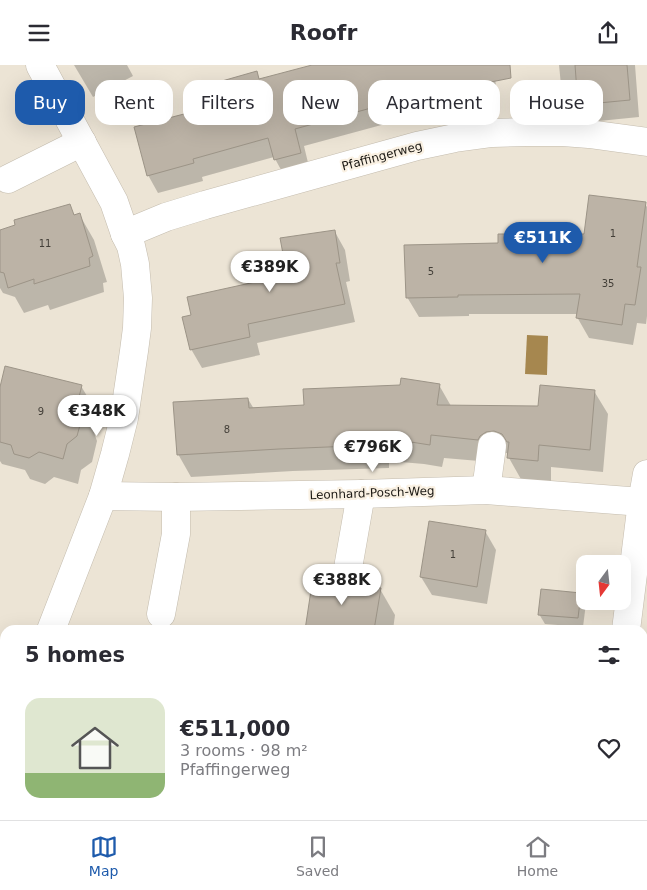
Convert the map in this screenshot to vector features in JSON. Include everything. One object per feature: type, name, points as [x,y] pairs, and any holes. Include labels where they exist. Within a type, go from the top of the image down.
[{"type":"street","points":[[40,65],[114,202],[125,234],[132,246],[138,298],[137,328],[124,418],[103,496],[53,625]]},
{"type":"street","name":"Pfaffingerweg","points":[[125,234],[166,217],[205,205],[417,146],[455,138],[492,133],[562,132],[647,142]]},
{"type":"street","points":[[8,179],[82,142]]},
{"type":"street","points":[[486,490],[492,446]]},
{"type":"street","points":[[633,624],[645,486]]},
{"type":"street","name":"Leonhard-Posch-Weg","points":[[103,496],[176,497],[362,494],[645,486]]},
{"type":"street","points":[[348,568],[362,494]]},
{"type":"street","points":[[161,614],[176,534],[176,497]]},
{"type":"shaded area","points":[[527,335],[548,336],[547,375],[525,374]]},
{"type":"building","points":[[312,65],[510,65],[511,78],[500,80],[368,80],[368,109],[358,112],[358,80],[283,80],[283,125],[309,125],[295,129],[301,153],[274,160],[268,138],[193,159],[194,163],[147,176],[134,127],[142,125],[173,125],[173,117],[183,114],[183,125],[273,125],[273,80],[226,80],[257,71],[259,79]]},
{"type":"building","points":[[575,65],[627,65],[630,100],[603,103],[603,80],[576,80]]},
{"type":"building","points":[[589,195],[646,202],[637,267],[641,267],[635,305],[625,304],[622,325],[576,318],[580,294],[458,295],[458,297],[406,298],[404,245],[498,243],[498,234],[584,234]]},
{"type":"building","points":[[70,204],[74,215],[80,213],[93,256],[89,258],[90,266],[34,284],[34,279],[8,288],[4,273],[0,272],[0,230],[15,225],[14,220]]},
{"type":"building","points":[[335,230],[340,263],[336,263],[345,304],[248,324],[250,337],[190,350],[182,317],[191,315],[187,297],[287,275],[280,238]]},
{"type":"building","points":[[5,366],[82,385],[78,401],[83,414],[77,436],[67,444],[63,459],[39,452],[29,458],[14,454],[11,445],[0,442],[0,387]]},
{"type":"building","points":[[401,378],[440,384],[437,405],[538,406],[540,385],[595,390],[590,450],[539,445],[538,461],[507,458],[509,442],[507,442],[502,434],[494,431],[486,432],[478,440],[431,435],[430,445],[377,439],[376,445],[177,455],[173,402],[248,398],[249,408],[304,405],[303,389],[400,385]]},
{"type":"building","points":[[429,521],[486,530],[477,587],[420,577]]},
{"type":"building","points":[[313,577],[381,588],[375,625],[306,625]]},
{"type":"building","points":[[541,589],[576,592],[576,610],[579,610],[578,618],[538,615]]}]
